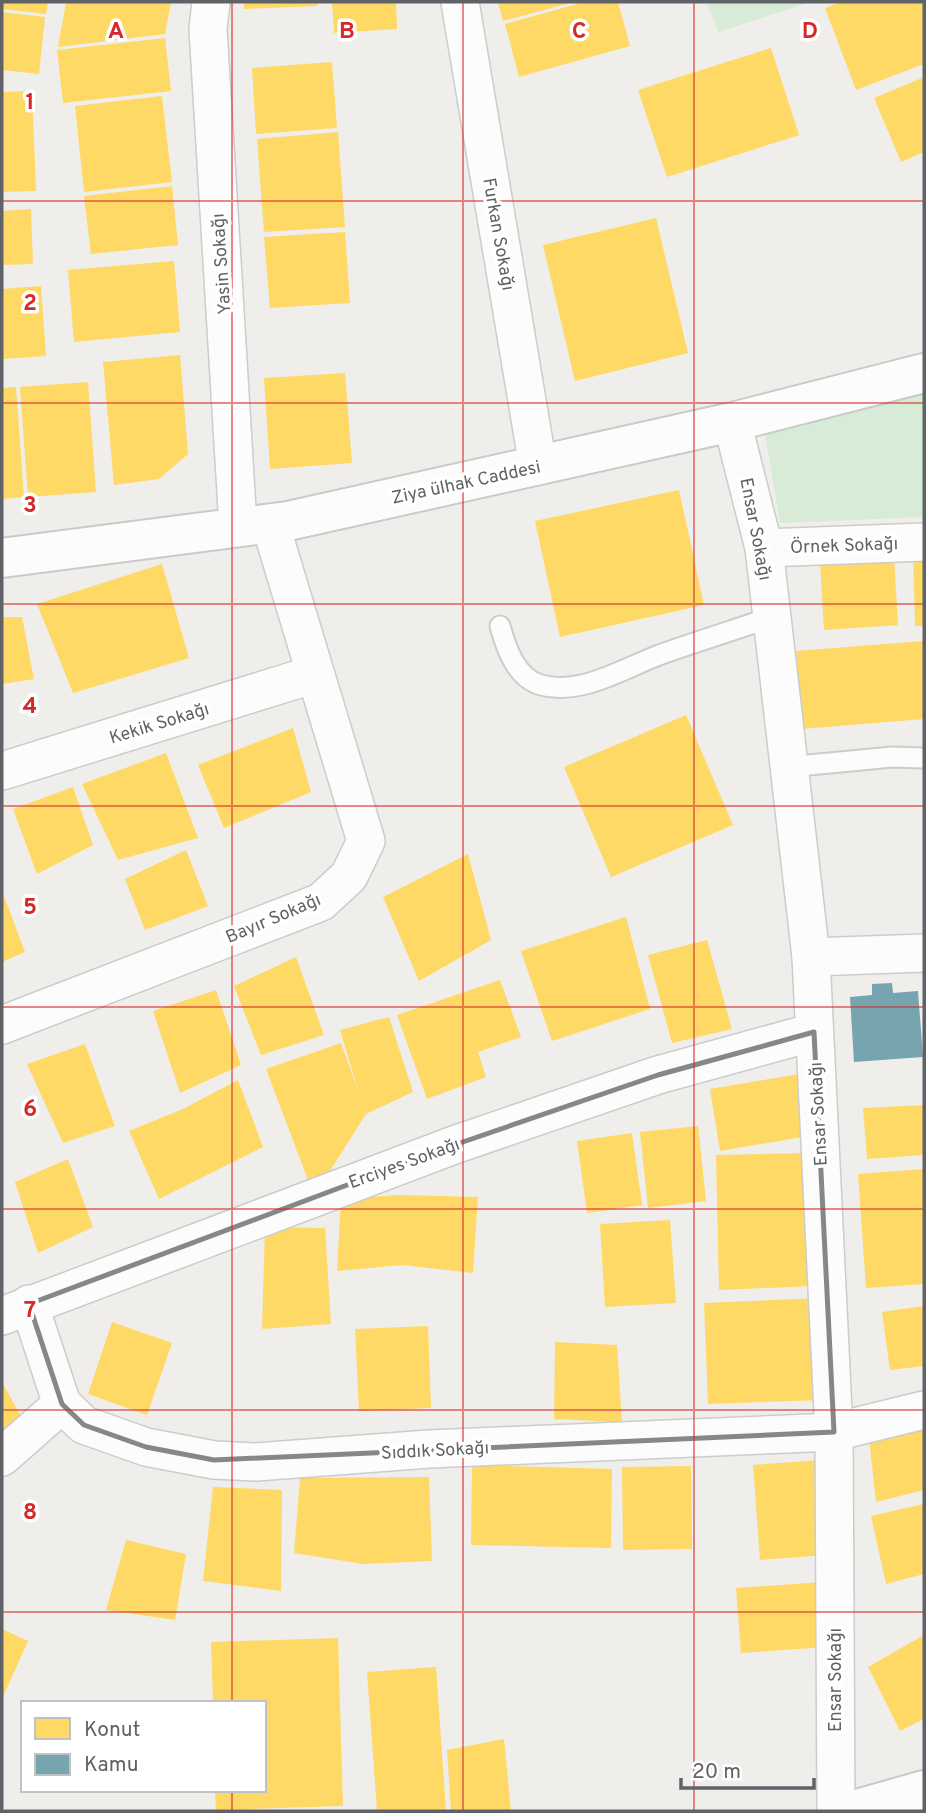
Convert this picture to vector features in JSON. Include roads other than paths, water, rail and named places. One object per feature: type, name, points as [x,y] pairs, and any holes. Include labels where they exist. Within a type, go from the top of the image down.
[{"type":"street","name":"Yasin Sokağı","points":[[211,2],[208,29],[254,524]]},
{"type":"street","name":"Furkan Sokağı","points":[[460,2],[538,466]]},
{"type":"street","name":"Ziya ülhak Caddesi","points":[[2,558],[254,524],[538,466],[733,422],[924,373]]},
{"type":"street","name":"Ensar Sokağı","points":[[733,422],[764,548],[811,957],[853,1810]]},
{"type":"street","name":"Bayır Sokağı","points":[[2,1025],[321,902],[349,876],[366,841],[315,674],[254,524]]},
{"type":"street","name":"Örnek Sokağı","points":[[764,548],[924,542]]},
{"type":"street","name":"Kekik Sokağı","points":[[2,771],[315,674]]},
{"type":"street","points":[[811,957],[924,953]]},
{"type":"street","name":"Erciyes Sokağı","points":[[15,1310],[454,1145],[658,1075],[814,1032]]},
{"type":"street","points":[[2,1457],[62,1404],[15,1310]]},
{"type":"street","name":"Sıddık Sokağı","points":[[62,1404],[84,1424],[146,1447],[214,1460],[256,1462],[429,1449],[834,1432],[924,1410]]},
{"type":"street","points":[[853,1810],[924,1790]]},
{"type":"lane","points":[[500,626],[506,649],[517,668],[540,685],[555,686],[598,679],[772,617]]},
{"type":"lane","points":[[788,768],[892,757],[924,758]]}]
